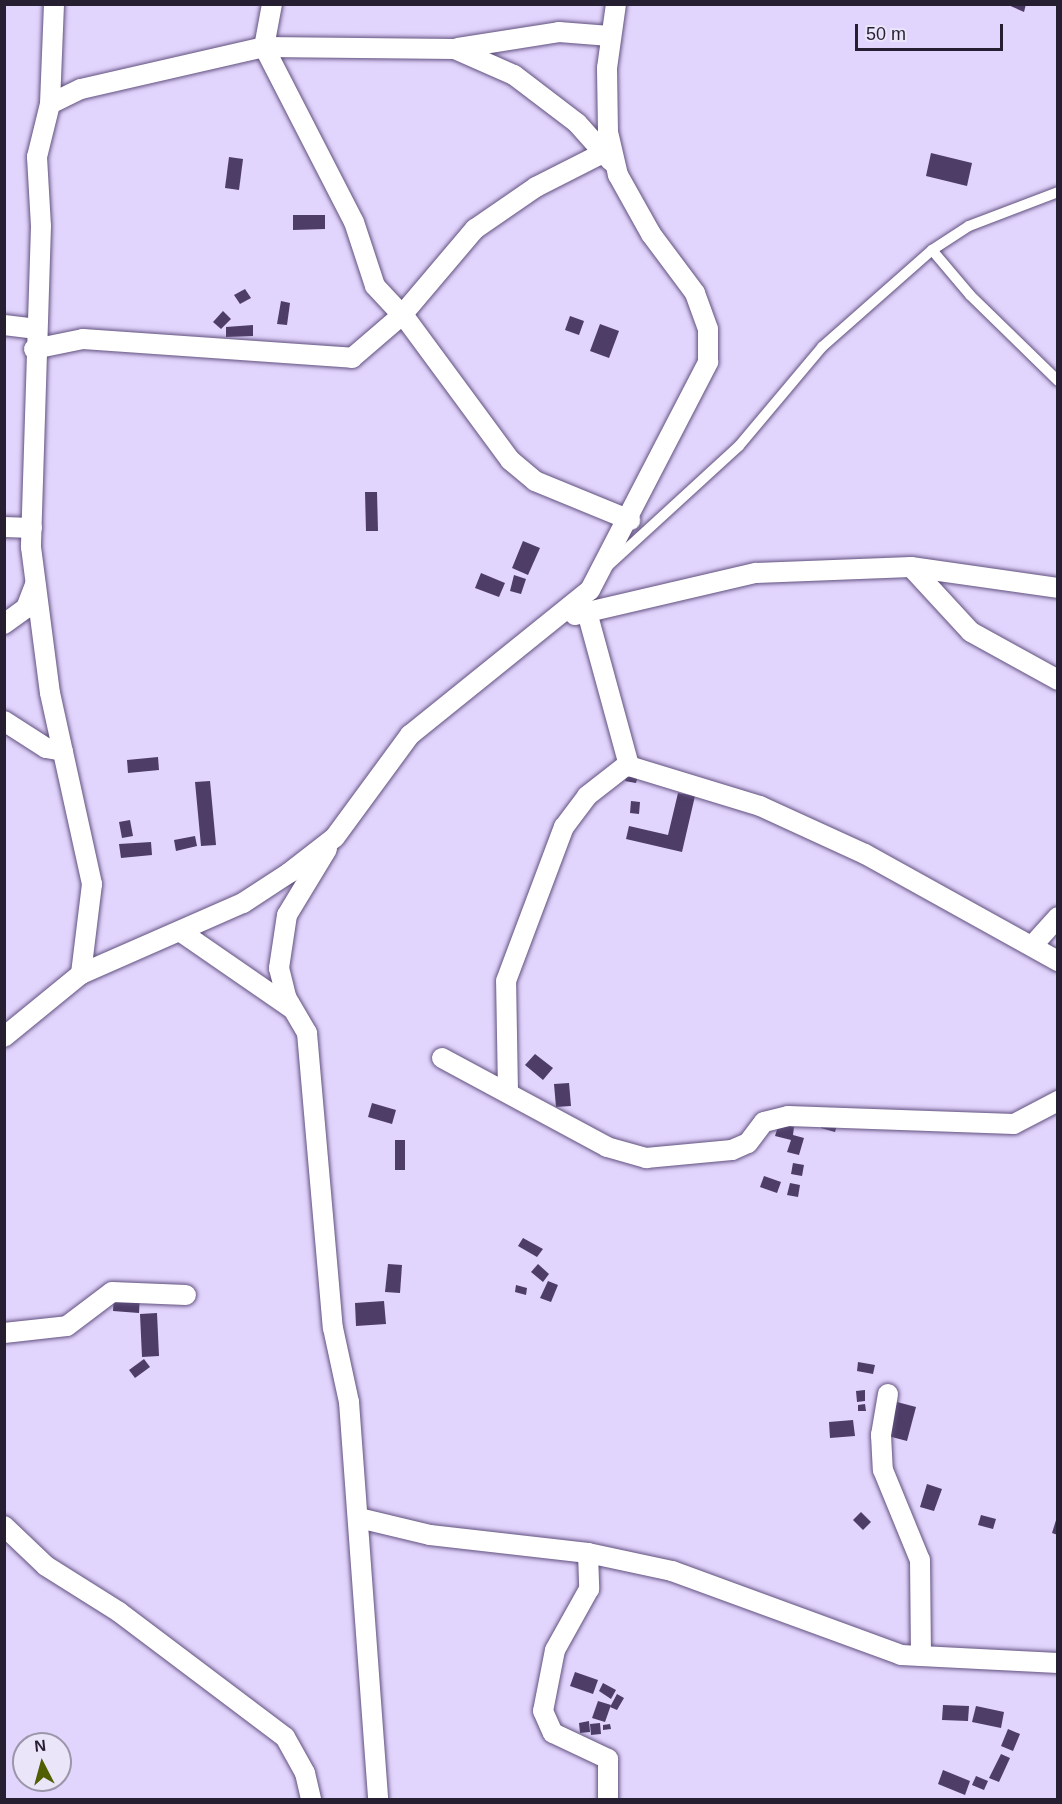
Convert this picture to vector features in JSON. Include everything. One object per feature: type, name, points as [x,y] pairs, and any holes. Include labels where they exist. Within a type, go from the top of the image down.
[{"type":"street","points":[[54,4],[50,104],[37,157],[40,226],[34,349],[32,528],[35,584],[63,752],[92,884],[81,975]]},
{"type":"street","points":[[272,4],[264,47],[354,222],[375,286],[402,314],[510,460],[535,481],[630,520]]},
{"type":"street","points":[[616,4],[610,36],[608,132],[617,170]]},
{"type":"street","points":[[50,104],[81,89],[264,47],[455,49],[559,32],[610,36]]},
{"type":"street","points":[[378,1800],[359,1518],[351,1476],[350,1402],[333,1328],[325,1261],[325,1187],[310,1056],[306,1025],[283,988],[279,949],[287,915],[335,837],[410,735],[581,602],[630,520],[708,362],[708,329],[695,293],[651,234],[605,152],[577,123],[514,75],[455,49]]},
{"type":"street","points":[[34,349],[83,339],[341,361],[364,353],[402,314],[475,229],[536,187],[605,152]]},
{"type":"street","points":[[4,325],[35,329]]},
{"type":"street","points":[[4,527],[32,528]]},
{"type":"street","points":[[561,618],[756,573],[911,567],[1058,588]]},
{"type":"street","points":[[911,567],[971,632],[1058,680]]},
{"type":"street","points":[[7,620],[26,608],[35,584]]},
{"type":"street","points":[[587,612],[628,764]]},
{"type":"street","points":[[4,721],[46,748],[63,752]]},
{"type":"street","points":[[628,764],[760,806],[865,854],[913,885],[1032,946],[1058,962]]},
{"type":"street","points":[[508,1092],[506,981],[564,827],[587,796],[628,764]]},
{"type":"street","points":[[4,1037],[81,975],[243,903],[335,837]]},
{"type":"street","points":[[1032,946],[1058,917]]},
{"type":"street","points":[[181,932],[298,1013]]},
{"type":"street","points":[[442,1058],[608,1147],[646,1158],[732,1150],[748,1143],[764,1122],[788,1116],[1014,1124],[1027,1122],[1058,1101]]},
{"type":"street","points":[[4,1333],[67,1326],[112,1292],[186,1295]]},
{"type":"street","points":[[888,1394],[881,1435],[883,1470],[920,1560],[921,1656]]},
{"type":"street","points":[[359,1518],[476,1543],[588,1552],[672,1571],[868,1646],[921,1656],[1058,1663]]},
{"type":"street","points":[[4,1526],[46,1566],[119,1612],[285,1737],[301,1764],[311,1800]]},
{"type":"street","points":[[588,1552],[589,1589],[555,1650],[543,1711],[553,1733],[608,1760],[608,1800]]},
{"type":"lane","points":[[597,576],[739,446],[822,347],[932,250],[969,226],[1058,192]]},
{"type":"lane","points":[[932,250],[970,296],[1058,381]]},
{"type":"building","points":[[1006,4],[1026,4],[1024,12]]},
{"type":"building","points":[[931,153],[972,163],[967,186],[926,176]]},
{"type":"building","points":[[229,157],[243,159],[239,190],[225,188]]},
{"type":"building","points":[[293,215],[325,215],[325,229],[293,230]]},
{"type":"building","points":[[245,289],[251,298],[240,304],[234,295]]},
{"type":"building","points":[[281,301],[290,303],[287,325],[277,324]]},
{"type":"building","points":[[223,311],[231,319],[221,329],[213,322]]},
{"type":"building","points":[[570,316],[584,321],[579,335],[565,330]]},
{"type":"building","points":[[600,324],[619,331],[609,358],[590,351]]},
{"type":"building","points":[[253,325],[253,336],[226,337],[226,327]]},
{"type":"building","points":[[365,492],[377,492],[378,531],[366,531]]},
{"type":"building","points":[[523,541],[540,548],[528,575],[512,568]]},
{"type":"building","points":[[481,573],[505,583],[499,597],[475,588]]},
{"type":"building","points":[[514,575],[526,579],[521,594],[510,591]]},
{"type":"building","points":[[158,757],[159,770],[128,773],[127,760]]},
{"type":"building","points":[[627,774],[638,776],[636,783],[625,781]]},
{"type":"building","points":[[210,781],[216,845],[201,846],[195,782]]},
{"type":"building","points":[[678,793],[695,796],[682,852],[626,839],[629,826],[668,835]]},
{"type":"building","points":[[631,801],[640,802],[639,814],[630,813]]},
{"type":"building","points":[[130,820],[133,836],[122,838],[119,822]]},
{"type":"building","points":[[195,836],[197,846],[176,851],[174,840]]},
{"type":"building","points":[[151,842],[152,855],[121,858],[119,844]]},
{"type":"building","points":[[535,1054],[553,1068],[543,1080],[525,1065]]},
{"type":"building","points":[[569,1083],[571,1106],[556,1107],[554,1084]]},
{"type":"building","points":[[372,1103],[396,1110],[392,1124],[368,1117]]},
{"type":"building","points":[[823,1120],[837,1125],[835,1132],[821,1128]]},
{"type":"building","points":[[779,1123],[794,1127],[793,1135],[804,1138],[799,1155],[787,1152],[791,1140],[775,1136]]},
{"type":"building","points":[[395,1140],[405,1140],[405,1170],[395,1170]]},
{"type":"building","points":[[793,1163],[804,1165],[802,1176],[791,1174]]},
{"type":"building","points":[[764,1176],[781,1182],[777,1193],[760,1187]]},
{"type":"building","points":[[790,1183],[800,1185],[798,1197],[787,1195]]},
{"type":"building","points":[[523,1238],[543,1249],[537,1257],[518,1246]]},
{"type":"building","points":[[388,1264],[402,1265],[400,1293],[385,1292]]},
{"type":"building","points":[[538,1264],[549,1274],[543,1282],[531,1272]]},
{"type":"building","points":[[548,1281],[558,1285],[551,1302],[540,1298]]},
{"type":"building","points":[[516,1285],[527,1288],[526,1295],[515,1292]]},
{"type":"building","points":[[114,1293],[140,1295],[139,1313],[113,1311]]},
{"type":"building","points":[[384,1301],[386,1324],[356,1326],[355,1303]]},
{"type":"building","points":[[157,1313],[159,1356],[142,1357],[140,1314]]},
{"type":"building","points":[[144,1359],[150,1367],[135,1378],[129,1370]]},
{"type":"building","points":[[858,1362],[875,1365],[873,1374],[857,1371]]},
{"type":"building","points":[[865,1390],[865,1401],[857,1402],[856,1391]]},
{"type":"building","points":[[897,1402],[916,1407],[907,1441],[888,1436]]},
{"type":"building","points":[[865,1404],[866,1411],[858,1411],[858,1405]]},
{"type":"building","points":[[853,1420],[855,1436],[830,1438],[829,1422]]},
{"type":"building","points":[[927,1484],[942,1489],[934,1511],[920,1507]]},
{"type":"building","points":[[861,1512],[871,1522],[863,1530],[853,1520]]},
{"type":"building","points":[[981,1515],[996,1519],[993,1529],[978,1525]]},
{"type":"building","points":[[1058,1517],[1058,1535],[1052,1533]]},
{"type":"building","points":[[575,1672],[598,1680],[593,1694],[570,1686]]},
{"type":"building","points":[[603,1683],[616,1690],[611,1699],[599,1691]]},
{"type":"building","points":[[617,1694],[624,1698],[617,1710],[610,1707]]},
{"type":"building","points":[[598,1701],[611,1705],[605,1722],[592,1718]]},
{"type":"building","points":[[943,1705],[969,1706],[968,1721],[942,1720]]},
{"type":"building","points":[[976,1706],[1004,1712],[1001,1728],[972,1722]]},
{"type":"building","points":[[589,1721],[590,1732],[580,1733],[579,1723]]},
{"type":"building","points":[[600,1723],[601,1734],[591,1735],[590,1724]]},
{"type":"building","points":[[610,1724],[611,1729],[603,1730],[603,1725]]},
{"type":"building","points":[[1008,1729],[1020,1734],[1013,1751],[1001,1746]]},
{"type":"building","points":[[1001,1754],[1010,1758],[999,1782],[989,1778]]},
{"type":"building","points":[[943,1770],[970,1781],[965,1795],[938,1784]]},
{"type":"building","points":[[976,1776],[988,1781],[984,1790],[972,1785]]}]
